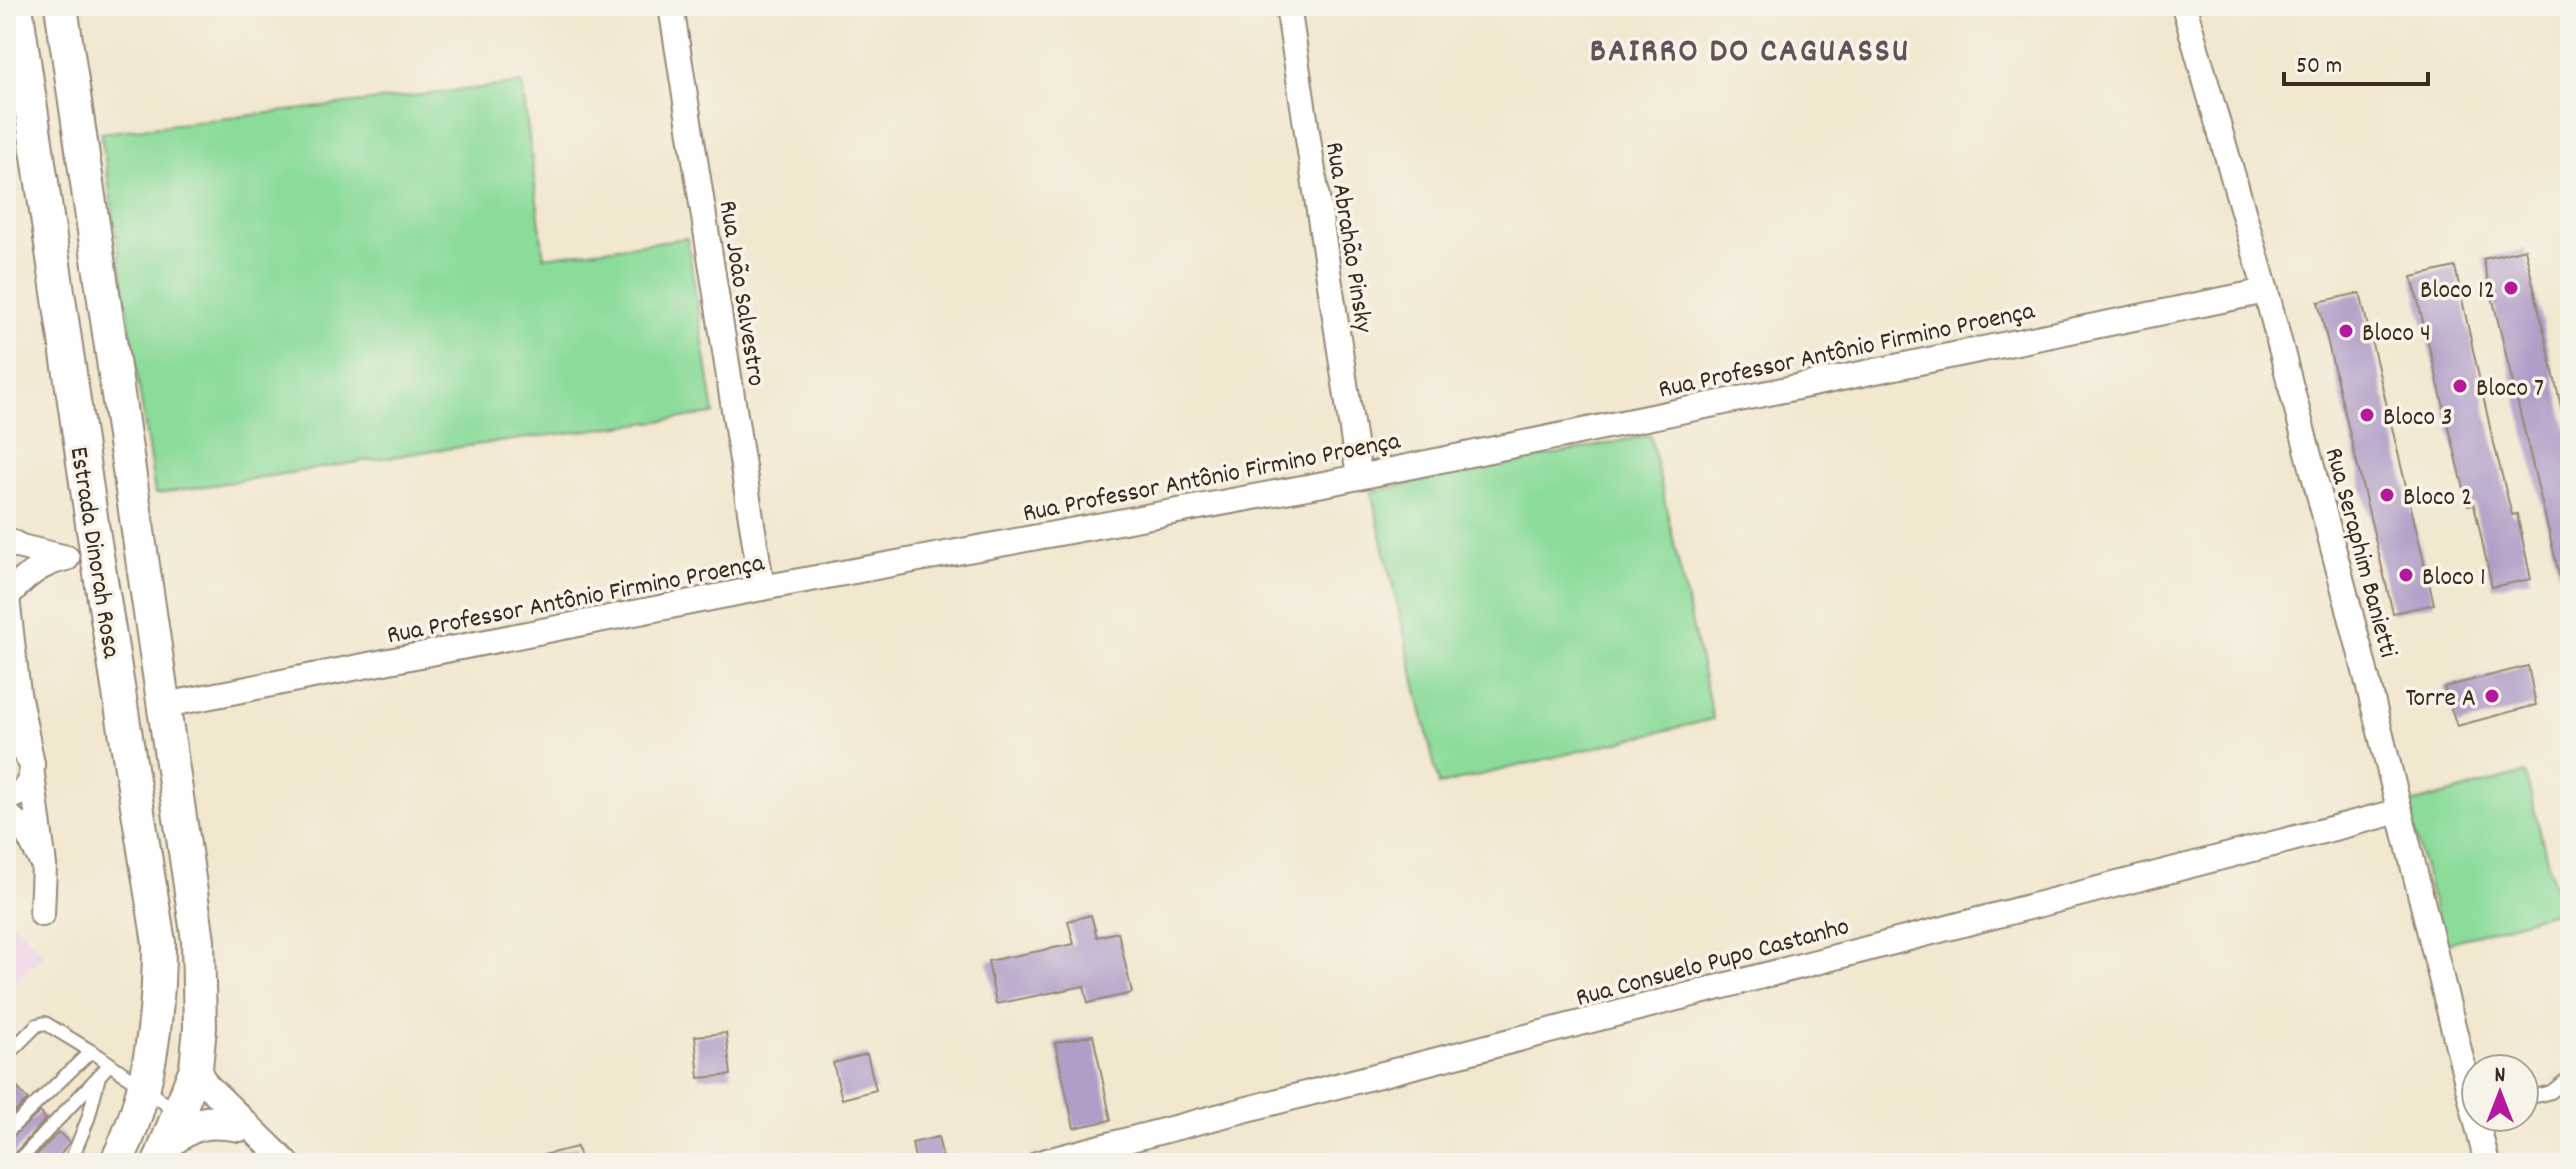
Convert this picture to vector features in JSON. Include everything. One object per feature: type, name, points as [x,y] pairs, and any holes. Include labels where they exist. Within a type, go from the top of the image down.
[{"type":"main road","name":"Estrada Dinorah Rosa","points":[[16,6],[93,530],[159,943],[159,1010],[141,1092],[116,1163]]},
{"type":"main road","name":"Estrada Dinorah Rosa","points":[[61,6],[198,940],[200,1028],[192,1081],[164,1153]]},
{"type":"main road","points":[[159,1010],[168,1034],[173,1071],[192,1081]]},
{"type":"main road","points":[[164,1153],[183,1129],[204,1121],[250,1131]]},
{"type":"street","name":"Rua João Salvestro","points":[[671,6],[762,588]]},
{"type":"street","name":"Rua Abrahão Pinsky","points":[[1288,6],[1359,476]]},
{"type":"street","name":"Rua Seraphim Banietti","points":[[2184,6],[2266,291],[2487,1163]]},
{"type":"street","name":"Rua Professor Antônio Firmino Proença","points":[[165,705],[762,588],[1359,476],[2266,291]]},
{"type":"street","points":[[6,539],[21,547],[67,558],[51,561],[24,577],[6,594],[44,865],[42,914]]},
{"type":"street","points":[[6,730],[18,693]]},
{"type":"street","points":[[6,741],[19,745],[32,769]]},
{"type":"street","points":[[6,798],[20,794],[32,769]]},
{"type":"street","name":"Rua Consuelo Pupo Castanho","points":[[1039,1163],[2400,811]]},
{"type":"street","points":[[6,813],[27,833],[44,865]]},
{"type":"street","points":[[192,1081],[287,1163]]},
{"type":"lane","points":[[6,1056],[37,1025],[45,1023],[91,1051],[141,1092],[170,1109],[164,1153]]},
{"type":"lane","points":[[6,1133],[91,1051]]},
{"type":"lane","points":[[17,1163],[110,1064]]},
{"type":"lane","points":[[70,1163],[84,1130],[99,1073]]},
{"type":"lane","points":[[2540,1095],[2551,1092],[2570,1077]]},
{"type":"shaded area","points":[[6,916],[44,954],[6,991]]},
{"type":"green space","points":[[522,83],[544,257],[687,238],[714,414],[429,451],[155,494],[101,133]]},
{"type":"green space","points":[[1650,435],[1713,719],[1439,785],[1371,492]]},
{"type":"green space","points":[[2525,773],[2560,910],[2444,944],[2407,805]]},
{"type":"building","points":[[2525,249],[2570,446],[2570,591],[2563,591],[2483,259]]},
{"type":"building","points":[[2455,267],[2491,432],[2512,515],[2517,514],[2531,579],[2492,587],[2474,504],[2468,505],[2412,277]]},
{"type":"building","points":[[2360,293],[2434,604],[2393,613],[2318,302]]},
{"type":"building","name":"Torre A","points":[[2528,666],[2536,705],[2457,726],[2444,687]]},
{"type":"building","points":[[1091,915],[1097,937],[1118,932],[1132,993],[1088,1003],[1084,986],[996,1004],[988,961],[1074,944],[1068,921]]},
{"type":"building","points":[[726,1033],[731,1075],[699,1078],[695,1036]]},
{"type":"building","points":[[1093,1035],[1111,1120],[1074,1128],[1055,1043]]},
{"type":"building","points":[[867,1054],[876,1090],[842,1099],[833,1063]]},
{"type":"building","points":[[6,1075],[28,1100],[6,1120]]},
{"type":"building","points":[[40,1112],[46,1119],[6,1163],[6,1142]]},
{"type":"building","points":[[59,1132],[69,1142],[55,1163],[29,1163]]},
{"type":"building","points":[[938,1137],[944,1163],[916,1163],[912,1143]]},
{"type":"building","points":[[577,1147],[581,1163],[536,1163],[535,1157]]},
{"type":"place","name":"Bloco 12","points":[[2511,288]]},
{"type":"place","name":"Bloco 4","points":[[2346,331]]},
{"type":"place","name":"Bloco 7","points":[[2460,386]]},
{"type":"place","name":"Bloco 3","points":[[2367,415]]},
{"type":"place","name":"Bloco 2","points":[[2387,495]]},
{"type":"place","name":"Bloco 1","points":[[2406,575]]},
{"type":"place","name":"Torre A","points":[[2492,696]]},
{"type":"district","name":"BAIRRO DO CAGUASSU","points":[[1750,48]]}]
